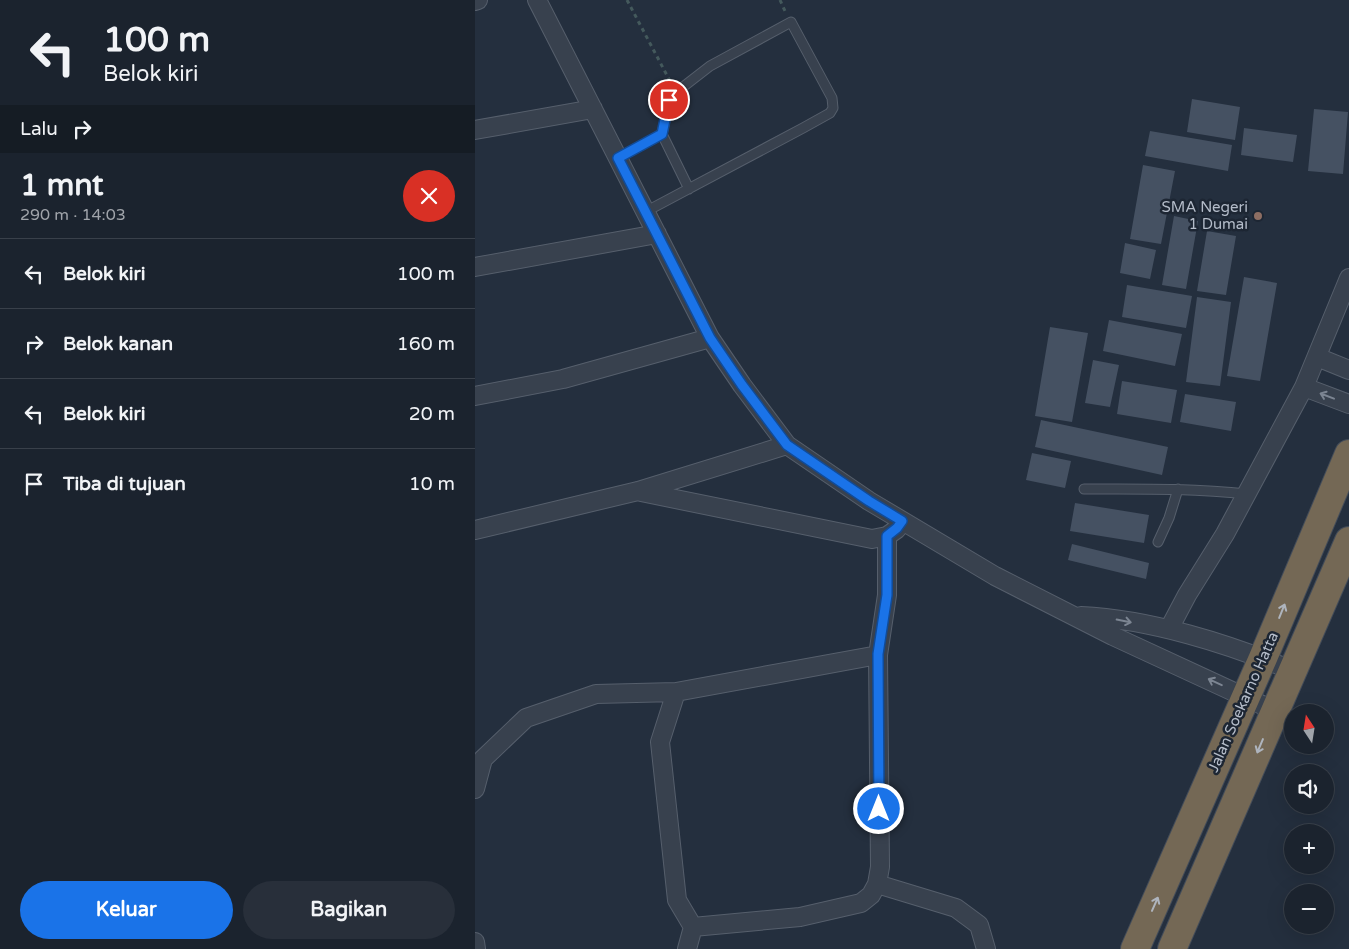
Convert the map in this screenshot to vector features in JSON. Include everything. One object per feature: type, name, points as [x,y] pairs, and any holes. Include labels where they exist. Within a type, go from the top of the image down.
[{"type":"highway","name":"Jalan Soekarno Hatta","points":[[1135,949],[1263,658],[1349,454]]},
{"type":"highway","points":[[1172,949],[1349,541]]},
{"type":"street","points":[[537,0],[710,338],[787,445],[869,501],[995,576],[1113,636],[1275,711]]},
{"type":"street","points":[[475,130],[593,110]]},
{"type":"street","points":[[475,267],[657,234]]},
{"type":"street","points":[[1169,629],[1187,595],[1225,534],[1304,387],[1349,278]]},
{"type":"street","points":[[475,396],[563,379],[710,338]]},
{"type":"street","points":[[1317,357],[1349,370]]},
{"type":"street","points":[[1304,387],[1349,404]]},
{"type":"street","points":[[475,530],[638,491],[787,445]]},
{"type":"street","points":[[638,491],[872,539],[887,536],[902,521]]},
{"type":"street","points":[[693,927],[800,917],[861,903],[871,895],[877,884],[880,867],[878,654],[887,595],[887,536]]},
{"type":"street","points":[[1076,616],[1106,617],[1169,629],[1263,658],[1293,671]]},
{"type":"street","points":[[475,789],[483,759],[526,718],[596,694],[676,692],[878,654]]},
{"type":"street","points":[[676,692],[661,742],[677,900],[693,927],[687,949]]},
{"type":"street","points":[[877,884],[956,908],[979,925],[986,949]]},
{"type":"street","points":[[475,942],[476,949]]},
{"type":"lane","points":[[645,212],[689,189],[830,112],[833,102],[791,22],[709,66],[669,100],[662,134],[689,189]]},
{"type":"lane","points":[[618,158],[662,134]]},
{"type":"lane","points":[[1158,542],[1169,518],[1178,488]]},
{"type":"lane","points":[[1084,489],[1178,488],[1247,494]]},
{"type":"path","points":[[627,0],[676,93]]},
{"type":"building","points":[[1192,99],[1240,107],[1235,140],[1187,132]]},
{"type":"building","points":[[1314,109],[1348,112],[1343,174],[1308,171]]},
{"type":"building","points":[[1244,128],[1297,135],[1293,162],[1241,155]]},
{"type":"building","points":[[1150,131],[1232,145],[1228,171],[1145,156]]},
{"type":"building","points":[[1143,165],[1175,171],[1161,244],[1130,239]]},
{"type":"building","points":[[1174,216],[1198,221],[1186,289],[1162,285]]},
{"type":"building","points":[[1207,231],[1236,236],[1226,295],[1197,291]]},
{"type":"building","points":[[1125,243],[1156,250],[1150,279],[1120,273]]},
{"type":"building","points":[[1244,277],[1277,283],[1260,381],[1227,376]]},
{"type":"building","points":[[1127,285],[1192,296],[1186,328],[1122,317]]},
{"type":"building","points":[[1197,297],[1231,302],[1220,386],[1186,382]]},
{"type":"building","points":[[1109,320],[1182,334],[1175,366],[1103,351]]},
{"type":"building","points":[[1050,327],[1088,333],[1072,422],[1035,416]]},
{"type":"building","points":[[1093,360],[1119,365],[1110,407],[1085,403]]},
{"type":"building","points":[[1122,381],[1177,390],[1171,423],[1117,414]]},
{"type":"building","points":[[1185,394],[1236,402],[1231,431],[1180,422]]},
{"type":"building","points":[[1041,420],[1168,447],[1162,475],[1035,447]]},
{"type":"building","points":[[1032,453],[1071,461],[1065,488],[1026,480]]},
{"type":"building","points":[[1075,503],[1149,515],[1144,543],[1070,531]]},
{"type":"building","points":[[1072,544],[1149,563],[1146,579],[1068,560]]},
{"type":"place","name":"SMA Negeri 1 Dumai","points":[[1258,216]]},
{"type":"route","points":[[669,100],[662,134],[618,158],[710,338],[787,445],[869,501],[902,521],[887,536],[887,595],[878,654],[879,809]]}]
